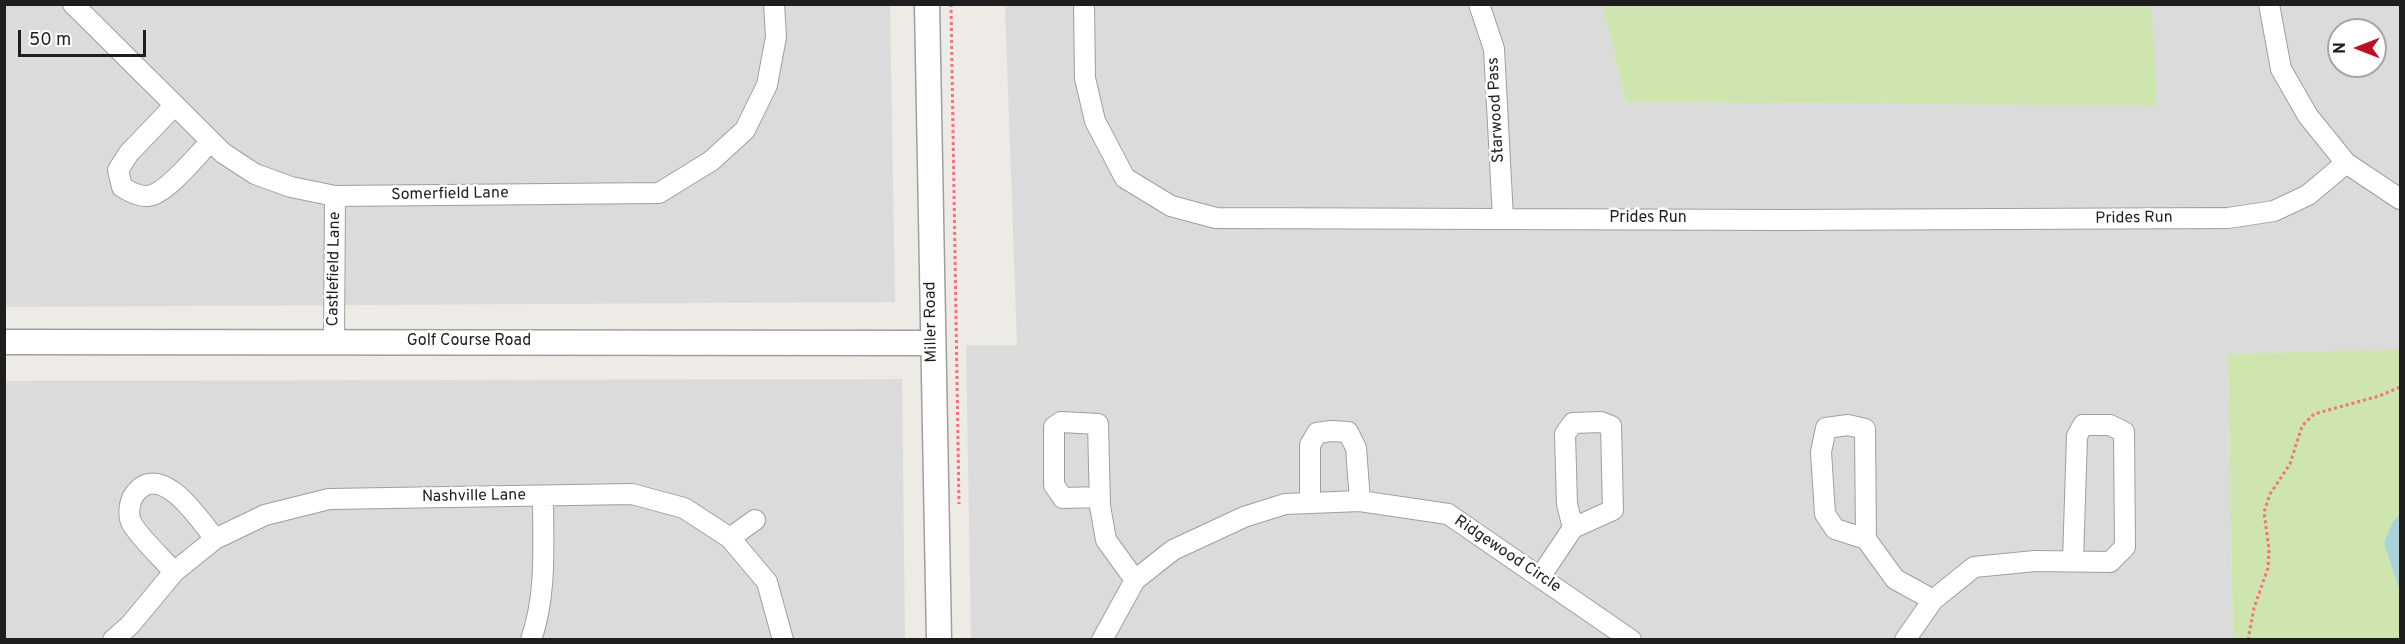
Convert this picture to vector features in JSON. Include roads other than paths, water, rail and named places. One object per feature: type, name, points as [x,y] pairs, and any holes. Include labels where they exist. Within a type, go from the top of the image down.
[{"type":"street","name":"Somerfield Lane","points":[[73,4],[223,153],[255,174],[291,187],[335,196],[659,193],[711,161],[745,130],[767,85],[776,37],[774,4]]},
{"type":"street","name":"Miller Road","points":[[927,4],[939,639]]},
{"type":"street","name":"Prides Run","points":[[1084,4],[1086,78],[1095,121],[1125,178],[1171,206],[1216,218],[1785,220],[2228,218],[2274,211],[2308,195],[2346,164]]},
{"type":"street","name":"Starwood Pass","points":[[1479,4],[1494,49],[1503,218]]},
{"type":"street","points":[[2269,4],[2281,69],[2308,116],[2346,164],[2400,199]]},
{"type":"street","points":[[175,105],[123,162],[118,170],[122,187],[132,194],[146,197],[160,193],[211,141]]},
{"type":"street","name":"Castlefield Lane","points":[[334,341],[335,196]]},
{"type":"street","name":"Golf Course Road","points":[[4,342],[933,343]]},
{"type":"street","points":[[1540,577],[1573,528],[1613,510],[1611,426],[1601,422],[1573,423],[1565,434],[1567,504],[1573,528]]},
{"type":"street","points":[[1905,639],[1933,600],[1974,567],[2035,561],[2110,562],[2125,547],[2124,432],[2110,424],[2083,425],[2077,436],[2073,561]]},
{"type":"street","points":[[1866,539],[1835,530],[1825,514],[1821,452],[1826,429],[1848,425],[1865,429],[1866,539],[1895,579],[1933,600]]},
{"type":"street","points":[[1310,503],[1310,446],[1317,433],[1331,431],[1348,432],[1356,448],[1360,501]]},
{"type":"street","points":[[174,572],[131,523],[129,511],[134,495],[147,485],[165,484],[180,496],[215,539]]},
{"type":"street","name":"Nashville Lane","points":[[113,639],[130,625],[174,572],[215,539],[265,515],[330,499],[632,494],[684,508],[730,538],[767,582],[783,639]]},
{"type":"street","points":[[531,639],[538,618],[543,569],[543,497]]},
{"type":"street","points":[[1100,497],[1106,540],[1135,580]]},
{"type":"street","name":"Ridgewood Circle","points":[[1102,639],[1135,580],[1173,550],[1207,533],[1285,504],[1360,501],[1448,514],[1631,639]]},
{"type":"street","points":[[730,538],[755,520]]},
{"type":"water","points":[[2400,514],[2400,591],[2384,543],[2392,523]]}]
